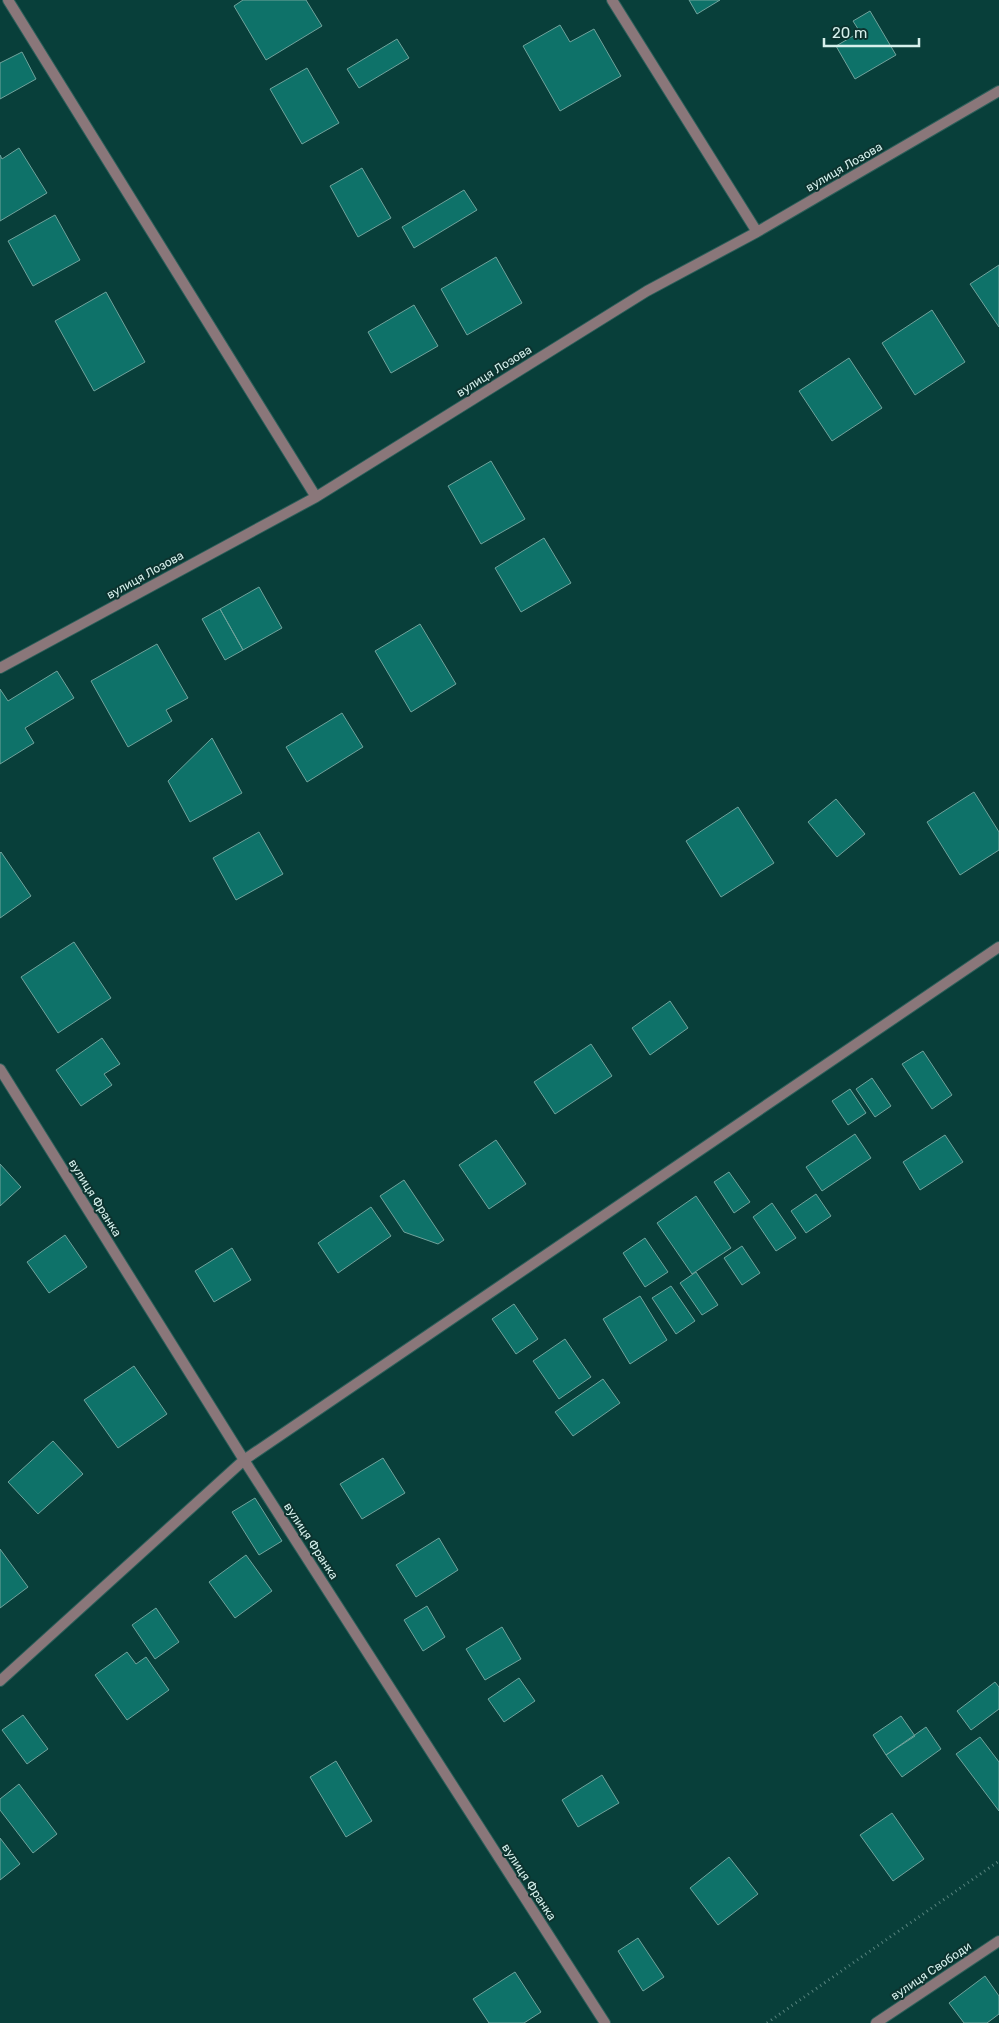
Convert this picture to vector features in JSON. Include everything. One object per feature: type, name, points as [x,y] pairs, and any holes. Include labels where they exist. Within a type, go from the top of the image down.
[{"type":"street","points":[[8,0],[316,497]]},
{"type":"street","points":[[612,0],[757,232]]},
{"type":"street","name":"вулиця Лозова","points":[[0,668],[316,497],[647,291],[757,232],[999,91]]},
{"type":"street","points":[[0,1680],[244,1460],[999,947]]},
{"type":"street","name":"вулиця Франка","points":[[0,1069],[244,1460],[605,2023]]},
{"type":"street","name":"вулиця Свободи","points":[[876,2023],[999,1941]]},
{"type":"path","points":[[767,2023],[999,1861]]},
{"type":"building","points":[[243,0],[306,0],[322,26],[266,60],[234,6]]},
{"type":"building","points":[[689,0],[720,0],[697,14]]},
{"type":"building","points":[[870,11],[896,55],[855,79],[836,46],[860,32],[853,21]]},
{"type":"building","points":[[560,25],[570,42],[594,29],[621,76],[560,111],[523,46]]},
{"type":"building","points":[[397,39],[409,58],[359,88],[347,69]]},
{"type":"building","points":[[22,52],[36,79],[0,99],[0,63]]},
{"type":"building","points":[[307,68],[339,123],[302,144],[270,89]]},
{"type":"building","points":[[19,148],[47,193],[0,221],[0,155],[2,159]]},
{"type":"building","points":[[362,168],[391,218],[358,237],[330,186]]},
{"type":"building","points":[[464,190],[477,210],[414,248],[402,227]]},
{"type":"building","points":[[55,215],[80,260],[33,286],[8,241]]},
{"type":"building","points":[[496,257],[522,303],[467,335],[441,289]]},
{"type":"building","points":[[999,265],[999,327],[970,284]]},
{"type":"building","points":[[106,292],[145,362],[94,391],[55,321]]},
{"type":"building","points":[[414,305],[438,346],[391,373],[368,332]]},
{"type":"building","points":[[932,310],[965,362],[915,395],[882,343]]},
{"type":"building","points":[[849,358],[882,408],[832,441],[799,391]]},
{"type":"building","points":[[491,461],[525,519],[481,544],[448,486]]},
{"type":"building","points":[[544,538],[571,583],[521,612],[495,568]]},
{"type":"building","points":[[259,587],[282,628],[243,650],[220,609]]},
{"type":"building","points":[[220,609],[243,650],[225,660],[202,619]]},
{"type":"building","points":[[420,624],[456,684],[411,712],[375,651]]},
{"type":"building","points":[[157,644],[188,698],[166,710],[172,721],[128,747],[91,681]]},
{"type":"building","points":[[57,671],[74,698],[25,728],[34,743],[0,764],[0,689],[8,701]]},
{"type":"building","points":[[342,713],[363,747],[307,782],[286,747]]},
{"type":"building","points":[[212,738],[242,793],[190,822],[168,781]]},
{"type":"building","points":[[974,792],[999,832],[999,850],[960,875],[927,822]]},
{"type":"building","points":[[836,799],[865,834],[837,857],[808,822]]},
{"type":"building","points":[[738,807],[774,863],[721,897],[686,841]]},
{"type":"building","points":[[259,832],[283,874],[236,900],[213,858]]},
{"type":"building","points":[[0,853],[31,896],[0,918]]},
{"type":"building","points":[[74,942],[111,998],[58,1033],[21,977]]},
{"type":"building","points":[[670,1001],[688,1028],[650,1055],[632,1028]]},
{"type":"building","points":[[102,1038],[120,1064],[104,1074],[112,1085],[81,1106],[56,1070]]},
{"type":"building","points":[[591,1044],[612,1076],[555,1114],[534,1082]]},
{"type":"building","points":[[923,1051],[952,1095],[932,1109],[902,1064]]},
{"type":"building","points":[[872,1078],[891,1106],[875,1117],[856,1089]]},
{"type":"building","points":[[850,1089],[866,1113],[848,1125],[832,1101]]},
{"type":"building","points":[[855,1134],[871,1158],[822,1191],[806,1167]]},
{"type":"building","points":[[945,1135],[963,1162],[920,1190],[903,1162]]},
{"type":"building","points":[[496,1140],[526,1184],[489,1209],[459,1165]]},
{"type":"building","points":[[0,1164],[21,1187],[0,1206]]},
{"type":"building","points":[[729,1172],[750,1202],[734,1213],[714,1182]]},
{"type":"building","points":[[404,1180],[444,1240],[438,1244],[404,1232],[380,1196]]},
{"type":"building","points":[[816,1194],[831,1216],[806,1233],[791,1211]]},
{"type":"building","points":[[696,1196],[731,1248],[692,1274],[657,1223]]},
{"type":"building","points":[[772,1203],[796,1238],[776,1251],[753,1217]]},
{"type":"building","points":[[371,1207],[391,1236],[338,1273],[318,1243]]},
{"type":"building","points":[[65,1235],[87,1267],[49,1293],[27,1262]]},
{"type":"building","points":[[645,1238],[668,1272],[645,1287],[623,1253]]},
{"type":"building","points":[[742,1246],[760,1273],[742,1285],[724,1258]]},
{"type":"building","points":[[232,1248],[251,1280],[214,1302],[195,1271]]},
{"type":"building","points":[[696,1272],[718,1305],[702,1315],[680,1283]]},
{"type":"building","points":[[671,1286],[695,1321],[676,1334],[652,1298]]},
{"type":"building","points":[[640,1296],[667,1340],[630,1364],[603,1319]]},
{"type":"building","points":[[514,1304],[538,1339],[516,1354],[492,1319]]},
{"type":"building","points":[[565,1339],[591,1377],[559,1399],[533,1361]]},
{"type":"building","points":[[134,1366],[167,1414],[118,1448],[84,1400]]},
{"type":"building","points":[[603,1379],[620,1403],[573,1436],[555,1412]]},
{"type":"building","points":[[53,1441],[83,1474],[38,1514],[8,1482]]},
{"type":"building","points":[[383,1458],[405,1493],[362,1519],[340,1484]]},
{"type":"building","points":[[255,1498],[282,1541],[259,1555],[232,1512]]},
{"type":"building","points":[[439,1538],[458,1570],[416,1597],[396,1565]]},
{"type":"building","points":[[0,1549],[28,1587],[0,1608]]},
{"type":"building","points":[[246,1555],[272,1591],[235,1618],[209,1582]]},
{"type":"building","points":[[427,1606],[445,1637],[423,1651],[404,1620]]},
{"type":"building","points":[[156,1608],[179,1642],[155,1659],[132,1625]]},
{"type":"building","points":[[502,1627],[521,1659],[485,1680],[466,1649]]},
{"type":"building","points":[[127,1652],[136,1664],[146,1657],[169,1690],[127,1720],[95,1675]]},
{"type":"building","points":[[519,1678],[535,1701],[504,1722],[488,1699]]},
{"type":"building","points":[[995,1682],[999,1687],[999,1709],[971,1730],[957,1711]]},
{"type":"building","points":[[23,1715],[48,1749],[27,1764],[2,1730]]},
{"type":"building","points":[[901,1716],[915,1736],[886,1755],[873,1735]]},
{"type":"building","points":[[926,1727],[941,1749],[902,1777],[886,1755]]},
{"type":"building","points":[[980,1737],[999,1762],[999,1811],[956,1754]]},
{"type":"building","points":[[336,1761],[372,1821],[346,1837],[310,1777]]},
{"type":"building","points":[[602,1775],[619,1803],[578,1827],[562,1800]]},
{"type":"building","points":[[19,1784],[57,1834],[33,1853],[0,1810],[0,1799]]},
{"type":"building","points":[[892,1813],[924,1859],[893,1881],[860,1835]]},
{"type":"building","points":[[0,1838],[20,1864],[0,1880]]},
{"type":"building","points":[[729,1857],[758,1894],[718,1925],[690,1888]]},
{"type":"building","points":[[638,1938],[664,1977],[643,1991],[618,1951]]},
{"type":"building","points":[[515,1972],[541,2012],[524,2023],[489,2023],[473,1999]]},
{"type":"building","points":[[985,1976],[999,1996],[999,2014],[987,2023],[964,2023],[949,2003]]}]
